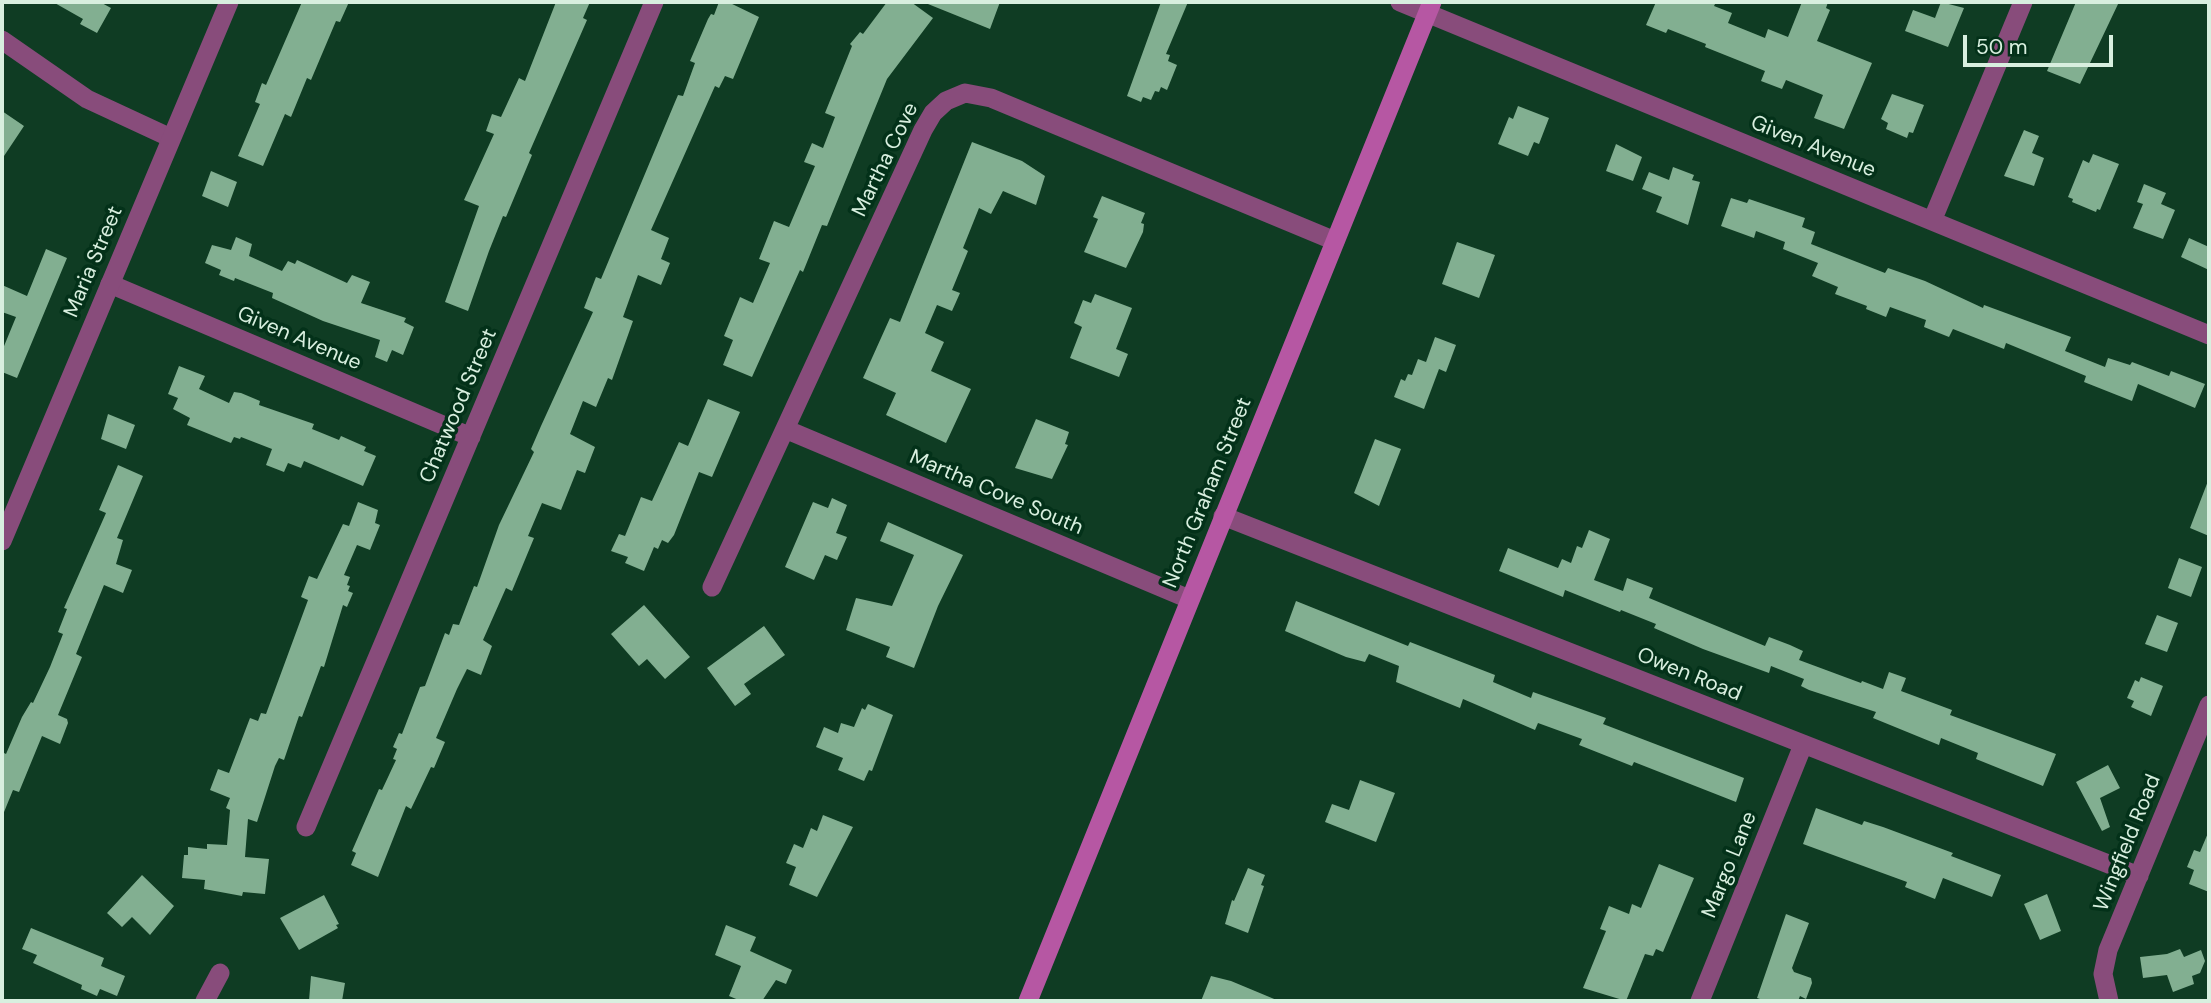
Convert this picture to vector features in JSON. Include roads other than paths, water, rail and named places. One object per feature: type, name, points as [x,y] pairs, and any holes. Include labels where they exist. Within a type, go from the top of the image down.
[{"type":"main road","name":"North Graham Street","points":[[1028,1001],[1430,7]]},
{"type":"street","name":"Maria Street","points":[[2,541],[229,2]]},
{"type":"street","name":"Chatwood Street","points":[[306,827],[653,2]]},
{"type":"street","name":"Given Avenue","points":[[1400,2],[1430,7],[1932,221],[2209,335]]},
{"type":"street","points":[[1932,221],[2023,2]]},
{"type":"street","points":[[2,40],[87,99],[171,138]]},
{"type":"street","name":"Martha Cove","points":[[712,587],[923,130],[938,106],[954,96],[965,93],[990,98],[1335,242]]},
{"type":"street","name":"Given Avenue","points":[[110,284],[471,437]]},
{"type":"street","name":"Martha Cove South","points":[[785,429],[1189,599]]},
{"type":"street","name":"Owen Road","points":[[1223,516],[2138,876]]},
{"type":"street","name":"Wingfield Road","points":[[2109,1001],[2103,985],[2104,961],[2209,705]]},
{"type":"street","name":"Margo Lane","points":[[1700,1001],[1802,745]]},
{"type":"street","points":[[205,1001],[220,973]]}]
